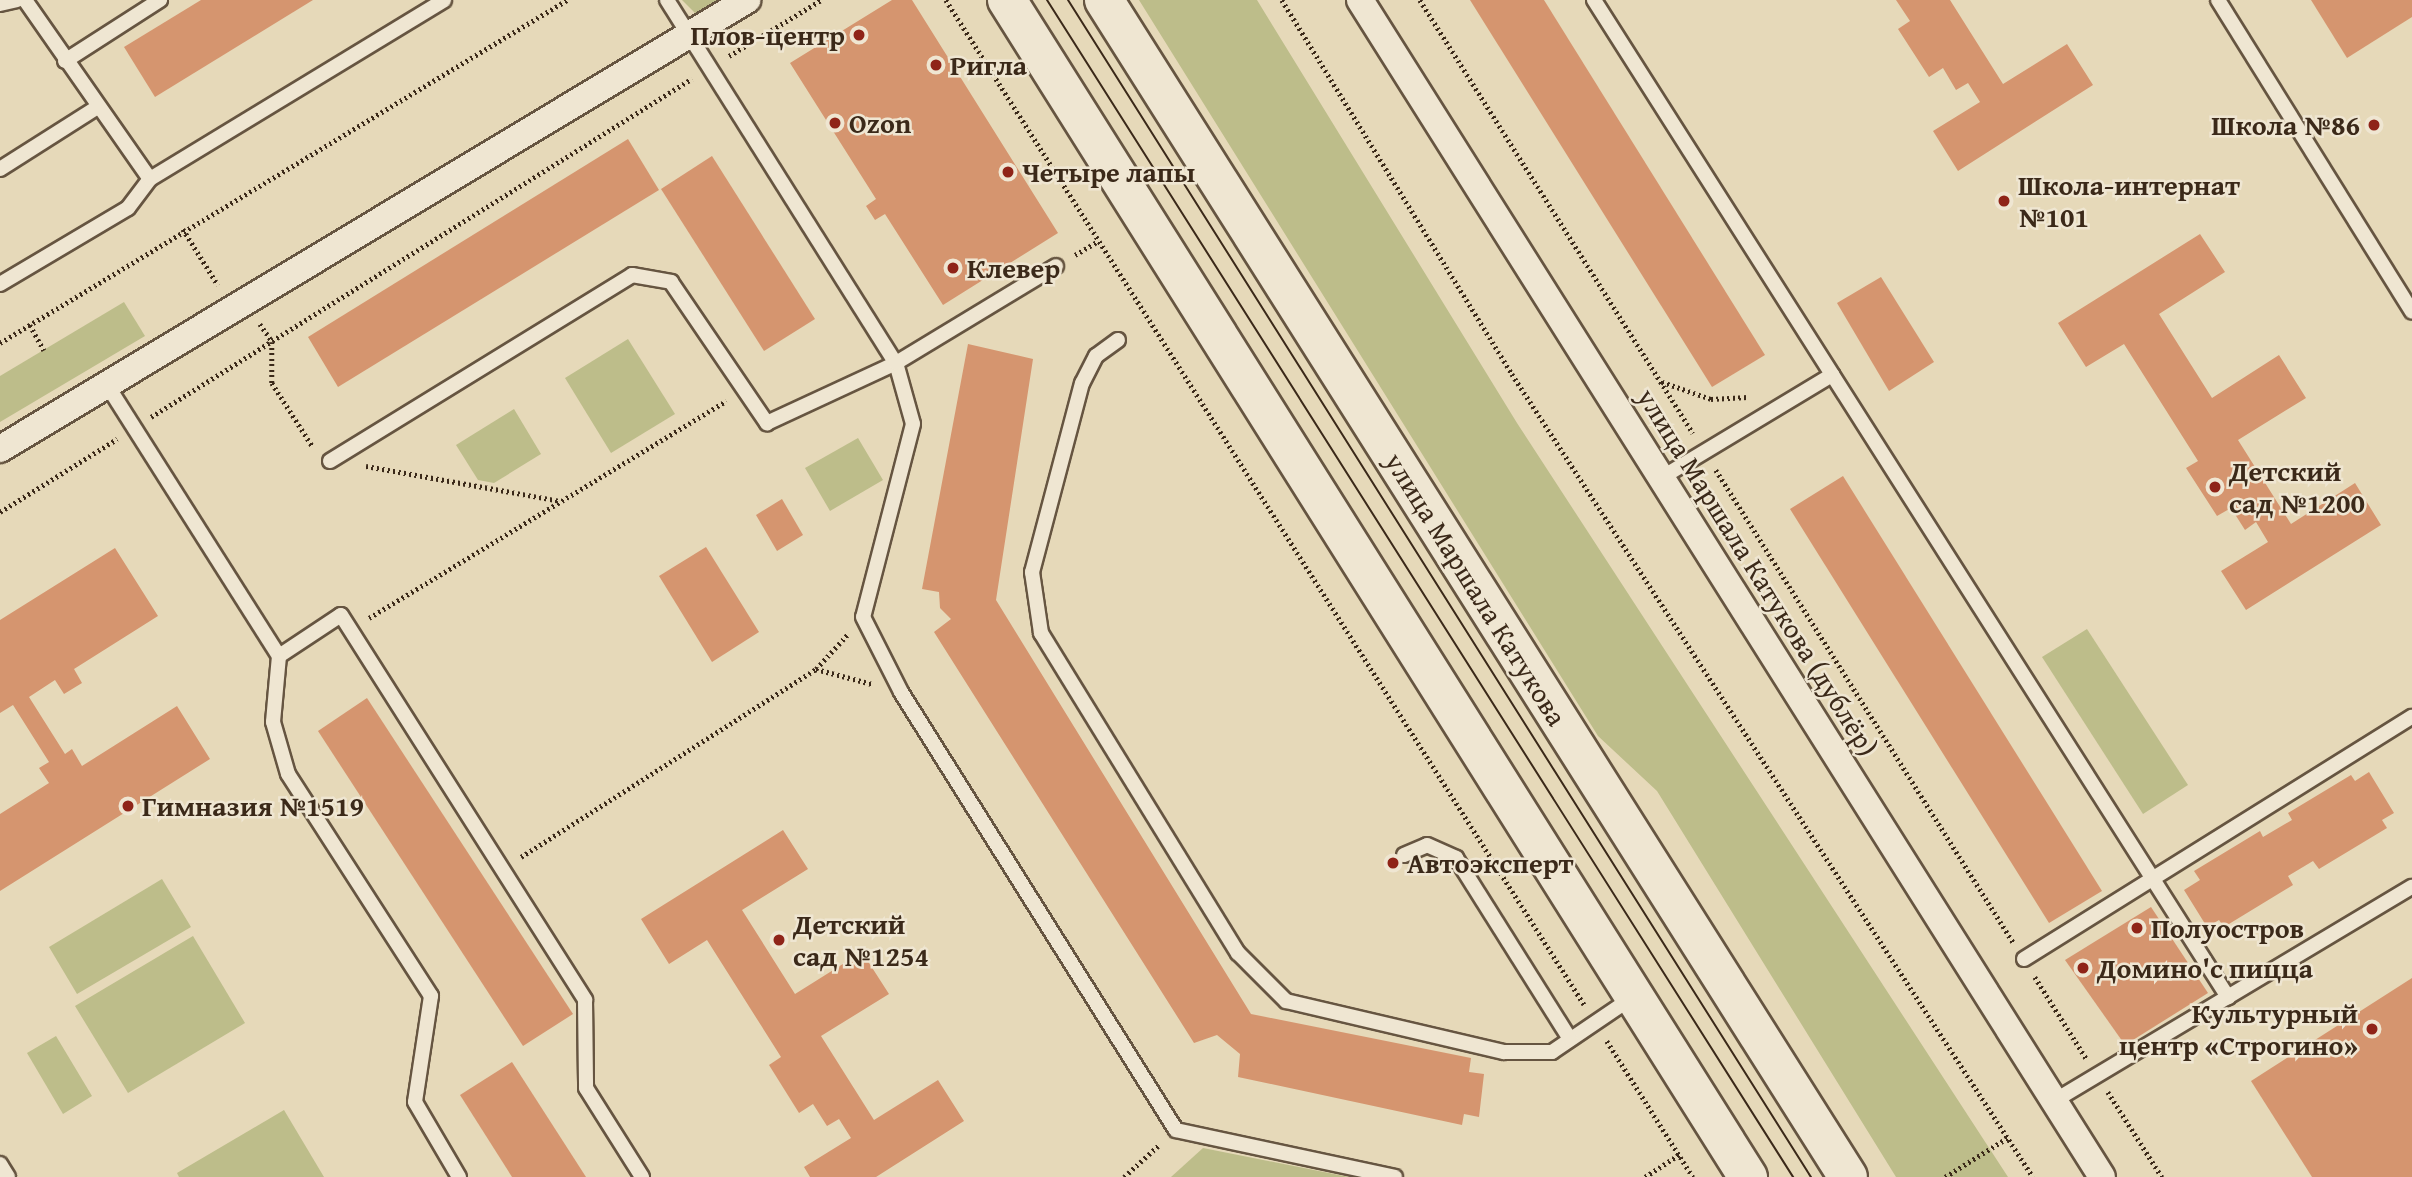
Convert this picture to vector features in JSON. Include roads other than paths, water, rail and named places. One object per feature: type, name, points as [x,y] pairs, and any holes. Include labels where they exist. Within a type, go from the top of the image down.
[{"type":"main road","points":[[1007,0],[1748,1177]]},
{"type":"main road","name":"улица Маршала Катукова","points":[[1104,0],[1848,1177]]},
{"type":"street","points":[[0,449],[747,0]]},
{"type":"street","name":"улица Маршала Катукова (дублёр)","points":[[1360,0],[2102,1177]]},
{"type":"lane","points":[[0,4],[17,0]]},
{"type":"lane","points":[[25,0],[96,108],[150,179]]},
{"type":"lane","points":[[65,61],[160,0]]},
{"type":"lane","points":[[0,284],[128,208],[150,179],[443,0]]},
{"type":"lane","points":[[667,0],[895,363],[913,424],[863,617],[901,692],[1176,1130],[1395,1177]]},
{"type":"lane","points":[[1594,0],[2228,997]]},
{"type":"lane","points":[[2218,0],[2412,312]]},
{"type":"lane","points":[[0,169],[96,108]]},
{"type":"lane","points":[[332,460],[632,275],[671,282],[767,422],[895,363],[1056,267]]},
{"type":"lane","points":[[1118,340],[1096,356],[1082,383],[1032,572],[1041,633],[1238,953],[1286,1001],[1504,1052],[1552,1052],[1635,997]]},
{"type":"lane","points":[[1661,478],[1832,375]]},
{"type":"lane","points":[[107,385],[279,656],[274,722],[288,774],[431,996],[415,1102],[459,1177]]},
{"type":"lane","points":[[279,656],[341,615],[585,1000],[586,1088],[642,1177]]},
{"type":"lane","points":[[2024,959],[2412,717]]},
{"type":"lane","points":[[1404,855],[1427,845],[1456,858],[1570,1039]]},
{"type":"lane","points":[[2054,1101],[2412,887]]},
{"type":"lane","points":[[0,1164],[8,1177]]},
{"type":"tram line","points":[[1047,0],[1793,1177]]},
{"type":"tram line","points":[[1068,0],[1811,1177]]},
{"type":"place","name":"Плов-центр","points":[[859,35]]},
{"type":"place","name":"Ригла","points":[[936,65]]},
{"type":"place","name":"Ozon","points":[[835,123]]},
{"type":"place","name":"Школа №86","points":[[2374,125]]},
{"type":"place","name":"Четыре лапы","points":[[1008,172]]},
{"type":"place","name":"Школа-интернат №101","points":[[2004,201]]},
{"type":"place","name":"Клевер","points":[[953,268]]},
{"type":"place","name":"Детский сад №1200","points":[[2215,487]]},
{"type":"place","name":"Гимназия №1519","points":[[128,806]]},
{"type":"place","name":"Автоэксперт","points":[[1393,863]]},
{"type":"place","name":"Полуостров","points":[[2137,928]]},
{"type":"place","name":"Детский сад №1254","points":[[779,940]]},
{"type":"place","name":"Домино'с пицца","points":[[2083,968]]},
{"type":"place","name":"Культурный центр «Строгино»","points":[[2372,1029]]}]
